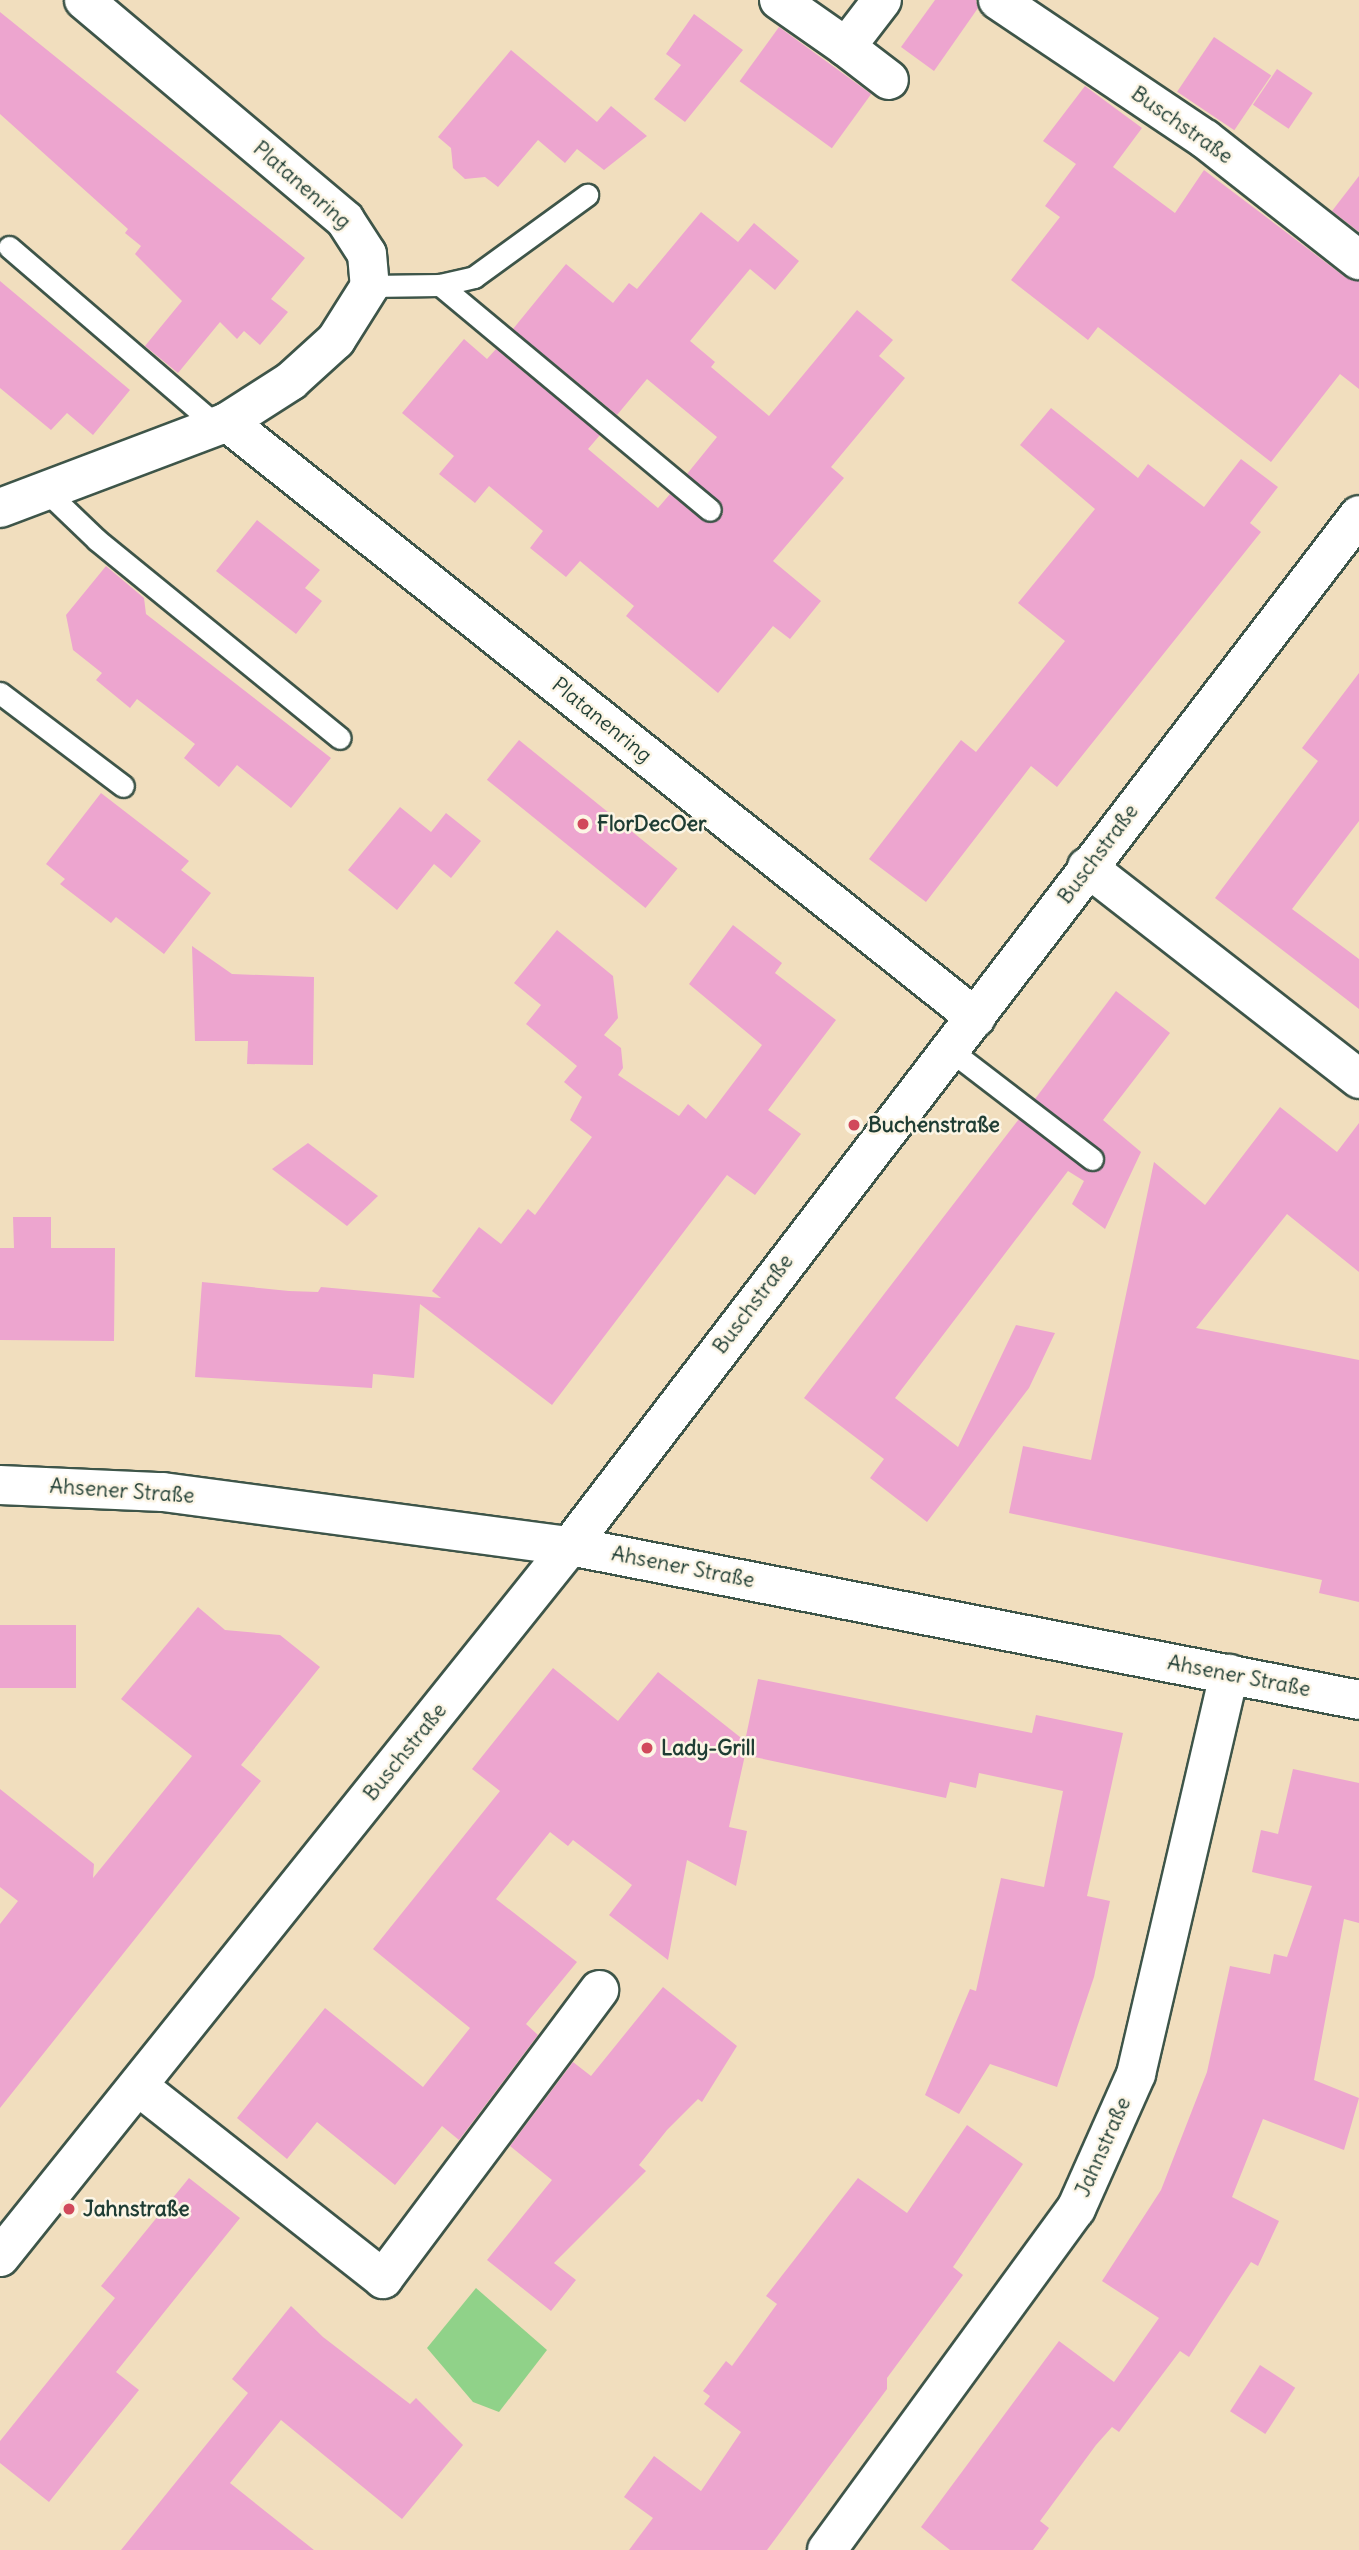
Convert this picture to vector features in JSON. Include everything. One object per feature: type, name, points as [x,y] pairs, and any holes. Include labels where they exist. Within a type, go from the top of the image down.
[{"type":"street","name":"Platanenring","points":[[84,0],[345,220],[367,254],[370,286]]},
{"type":"street","points":[[779,0],[889,80]]},
{"type":"street","points":[[846,47],[882,0]]},
{"type":"street","name":"Buschstraße","points":[[998,0],[1205,139],[1359,260]]},
{"type":"street","points":[[0,508],[222,424],[291,381],[336,340],[370,286]]},
{"type":"street","name":"Platanenring","points":[[222,424],[976,1018]]},
{"type":"street","name":"Buschstraße","points":[[0,2256],[570,1546],[1359,515]]},
{"type":"street","points":[[1087,867],[1359,1079]]},
{"type":"street","name":"Ahsener Straße","points":[[0,1485],[163,1492],[570,1546],[1359,1700]]},
{"type":"street","name":"Jahnstraße","points":[[827,2550],[1076,2209],[1136,2074],[1229,1674]]},
{"type":"street","points":[[138,2087],[383,2279],[599,1990]]},
{"type":"lane","points":[[370,286],[440,285],[474,277],[587,195]]},
{"type":"lane","points":[[9,247],[222,424]]},
{"type":"lane","points":[[440,285],[710,510]]},
{"type":"lane","points":[[47,492],[97,540],[340,738]]},
{"type":"lane","points":[[0,693],[123,786]]},
{"type":"lane","points":[[950,1049],[1092,1159]]},
{"type":"green space","points":[[476,2288],[547,2350],[499,2412],[473,2402],[427,2348]]},
{"type":"building","points":[[935,0],[976,0],[978,8],[934,71],[901,47]]},
{"type":"building","points":[[0,12],[305,258],[271,299],[288,312],[260,345],[244,331],[237,339],[220,322],[178,373],[145,346],[182,301],[135,254],[141,246],[125,233],[128,229],[0,114]]},
{"type":"building","points":[[694,14],[743,50],[685,122],[654,99],[681,65],[666,54]]},
{"type":"building","points":[[779,27],[871,94],[832,148],[740,81]]},
{"type":"building","points":[[1214,37],[1271,76],[1234,130],[1177,92]]},
{"type":"building","points":[[511,50],[597,122],[611,106],[647,136],[604,170],[577,149],[565,163],[538,140],[498,187],[485,177],[465,179],[453,168],[451,148],[438,137]]},
{"type":"building","points":[[1277,69],[1313,93],[1289,129],[1253,105]]},
{"type":"building","points":[[1085,86],[1142,128],[1113,167],[1175,213],[1204,170],[1345,277],[1359,281],[1359,389],[1340,374],[1271,462],[1098,327],[1088,340],[1011,280],[1060,217],[1045,206],[1076,164],[1043,141]]},
{"type":"building","points":[[1359,176],[1359,232],[1332,211]]},
{"type":"building","points":[[701,212],[738,242],[754,223],[799,261],[775,290],[750,269],[690,341],[715,362],[711,367],[769,416],[857,310],[893,340],[879,356],[905,378],[831,467],[844,478],[773,561],[821,601],[790,639],[773,626],[718,693],[626,616],[634,606],[580,561],[566,577],[530,548],[543,531],[489,486],[475,503],[439,474],[454,456],[402,413],[464,339],[487,359],[496,349],[600,435],[588,449],[658,508],[670,494],[702,520],[715,522],[723,513],[722,505],[687,474],[717,437],[647,379],[617,415],[513,329],[566,264],[613,303],[629,283],[637,289]]},
{"type":"building","points":[[0,281],[130,390],[93,435],[67,413],[51,430],[0,388]]},
{"type":"building","points":[[1051,408],[1138,478],[1148,464],[1204,507],[1241,459],[1278,487],[1250,523],[1261,532],[1057,787],[1031,766],[926,902],[869,859],[961,740],[976,752],[1065,641],[1018,603],[1095,509],[1020,445]]},
{"type":"building","points":[[257,520],[320,570],[305,588],[322,601],[296,634],[216,571]]},
{"type":"building","points":[[106,566],[144,598],[146,614],[331,758],[291,808],[237,765],[219,787],[184,758],[195,744],[137,699],[130,708],[96,680],[102,673],[73,650],[66,615]]},
{"type":"building","points":[[1359,673],[1359,821],[1292,909],[1359,959],[1359,1009],[1215,898],[1318,761],[1302,748]]},
{"type":"building","name":"FlorDecOer","points":[[519,740],[678,868],[645,908],[487,780]]},
{"type":"building","points":[[101,793],[189,861],[181,870],[211,893],[164,954],[116,917],[111,923],[60,884],[65,879],[46,864]]},
{"type":"building","points":[[400,807],[431,832],[446,813],[481,841],[451,878],[434,864],[397,910],[348,870]]},
{"type":"building","points":[[733,925],[782,963],[775,973],[836,1020],[768,1110],[801,1134],[755,1195],[727,1175],[552,1405],[420,1304],[414,1378],[373,1374],[372,1388],[195,1377],[202,1282],[289,1291],[318,1292],[321,1287],[441,1298],[432,1291],[479,1227],[501,1244],[528,1209],[535,1215],[592,1137],[570,1120],[582,1097],[564,1082],[577,1066],[526,1024],[541,1005],[514,983],[557,930],[613,976],[618,1018],[604,1035],[621,1048],[623,1068],[618,1075],[679,1116],[688,1104],[706,1119],[762,1045],[689,984]]},
{"type":"building","points":[[192,946],[232,974],[314,977],[313,1065],[247,1064],[248,1041],[195,1041]]},
{"type":"building","points":[[1116,991],[1170,1033],[1103,1120],[1141,1152],[1105,1229],[1072,1204],[1084,1181],[1068,1171],[895,1398],[958,1447],[1016,1325],[1055,1333],[1029,1388],[927,1522],[870,1478],[884,1459],[804,1398],[1019,1119],[1084,1169],[1096,1171],[1103,1166],[1100,1149],[1035,1099]]},
{"type":"building","points":[[1280,1107],[1337,1152],[1359,1123],[1359,1272],[1287,1214],[1196,1328],[1359,1360],[1359,1602],[1319,1593],[1322,1580],[1009,1513],[1023,1446],[1091,1460],[1154,1162],[1205,1205]]},
{"type":"building","points":[[308,1143],[378,1196],[347,1226],[272,1169]]},
{"type":"building","points":[[13,1217],[51,1217],[51,1248],[115,1248],[114,1341],[0,1340],[0,1248],[14,1248]]},
{"type":"building","points":[[198,1607],[225,1630],[280,1635],[320,1667],[241,1765],[261,1781],[0,2108],[0,1924],[18,1901],[0,1887],[0,1789],[94,1864],[93,1878],[192,1756],[121,1699]]},
{"type":"building","points":[[0,1625],[76,1625],[76,1688],[0,1688]]},
{"type":"building","points":[[553,1668],[618,1721],[658,1672],[745,1741],[758,1679],[1032,1733],[1036,1715],[1123,1733],[1087,1896],[1110,1901],[1094,1977],[1057,2087],[990,2064],[959,2114],[925,2095],[970,1989],[976,1991],[1001,1878],[1044,1887],[1063,1791],[979,1773],[976,1788],[950,1782],[946,1798],[745,1755],[729,1827],[747,1831],[736,1886],[687,1860],[668,1960],[609,1915],[632,1885],[573,1840],[568,1846],[550,1832],[496,1899],[577,1962],[526,2024],[538,2035],[459,2140],[442,2126],[395,2185],[317,2122],[287,2159],[237,2118],[325,2008],[423,2087],[470,2028],[373,1949],[500,1791],[472,1769]]},
{"type":"building","points":[[1293,1769],[1359,1783],[1359,1923],[1344,1919],[1314,2080],[1359,2098],[1344,2150],[1263,2119],[1232,2197],[1279,2221],[1258,2266],[1251,2262],[1189,2357],[1180,2351],[1119,2432],[1112,2427],[1096,2445],[1040,2521],[1049,2528],[1033,2550],[950,2550],[921,2527],[1059,2341],[1114,2382],[1159,2318],[1102,2281],[1161,2190],[1207,2072],[1230,1966],[1270,1974],[1274,1954],[1287,1957],[1312,1886],[1252,1872],[1261,1830],[1278,1834]]},
{"type":"building","points":[[663,1987],[737,2046],[702,2102],[698,2099],[667,2130],[639,2165],[646,2171],[554,2263],[576,2280],[551,2311],[487,2260],[552,2180],[510,2146],[573,2062],[591,2076]]},
{"type":"building","points":[[967,2125],[1023,2164],[953,2267],[963,2275],[887,2378],[887,2389],[767,2550],[629,2550],[653,2518],[624,2497],[654,2456],[701,2491],[741,2432],[704,2404],[710,2396],[703,2391],[726,2361],[732,2366],[777,2304],[766,2296],[858,2178],[907,2213]]},
{"type":"building","points":[[189,2178],[240,2218],[116,2372],[139,2390],[49,2502],[0,2463],[0,2441],[115,2298],[101,2286]]},
{"type":"building","points":[[291,2306],[323,2337],[410,2404],[416,2398],[463,2445],[402,2519],[281,2420],[230,2483],[314,2550],[121,2550],[248,2393],[232,2379]]},
{"type":"building","points":[[1260,2365],[1295,2388],[1265,2434],[1230,2411]]},
{"type":"place","name":"FlorDecOer","points":[[583,824]]},
{"type":"place","name":"Buchenstraße","points":[[854,1125]]},
{"type":"place","name":"Lady-Grill","points":[[647,1748]]},
{"type":"place","name":"Jahnstraße","points":[[69,2209]]}]
